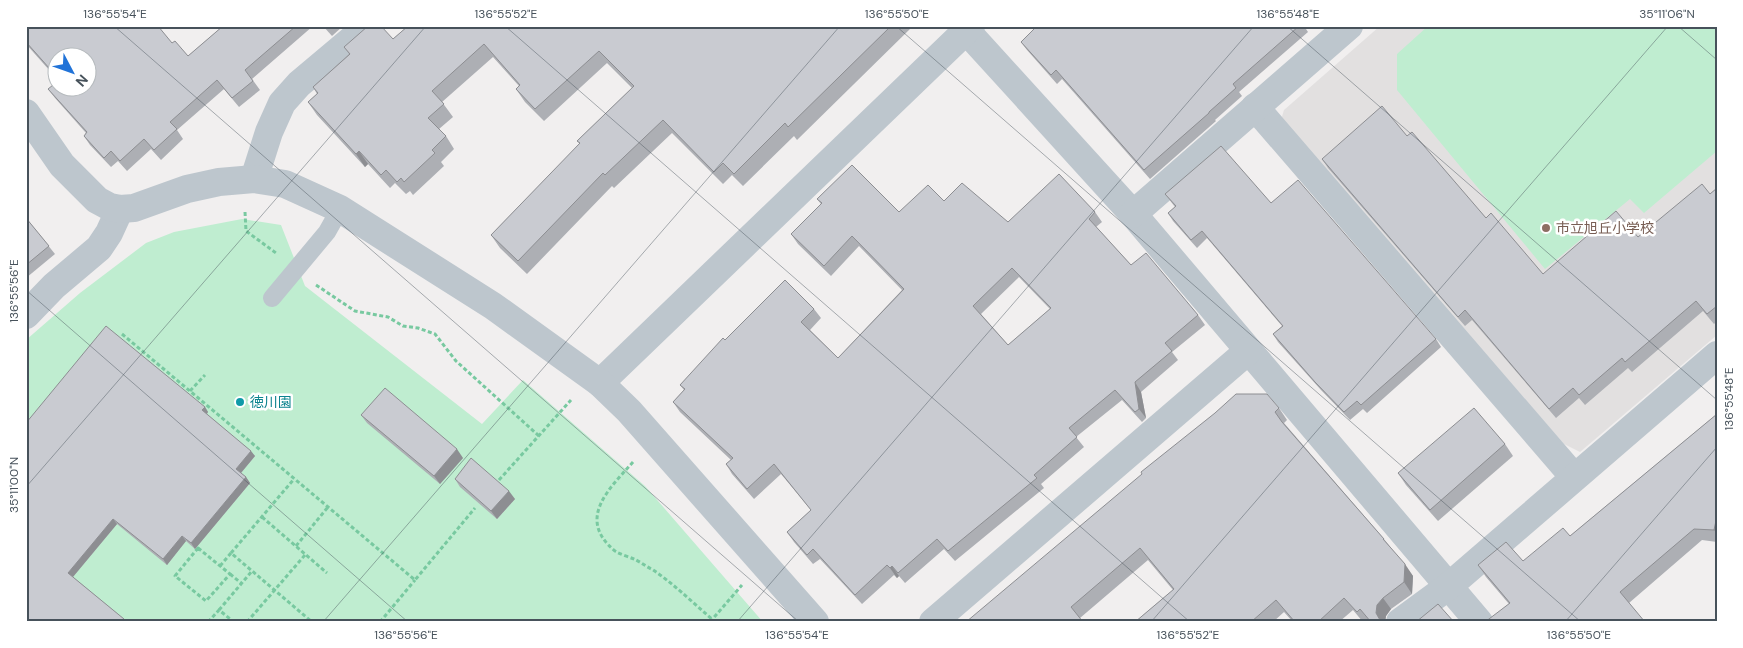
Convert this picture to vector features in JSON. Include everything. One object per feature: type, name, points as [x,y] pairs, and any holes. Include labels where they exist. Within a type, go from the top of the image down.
[{"type":"street","points":[[254,179],[269,132],[282,103],[299,84],[368,26]]},
{"type":"street","points":[[1133,214],[1349,26]]},
{"type":"street","points":[[600,382],[966,28],[1133,214],[1480,622]]},
{"type":"street","points":[[1255,107],[1574,477]]},
{"type":"street","points":[[26,113],[62,165],[97,200],[110,207],[120,209],[134,208],[187,189],[219,182],[254,179],[284,184],[340,209],[493,306],[600,382],[629,411],[815,622]]},
{"type":"street","points":[[26,315],[54,286],[99,248],[109,233],[120,209]]},
{"type":"street","points":[[933,622],[1248,351]]},
{"type":"street","points":[[1400,622],[1449,586],[1717,355]]},
{"type":"lane","points":[[272,298],[327,232],[340,209]]},
{"type":"path","points":[[245,209],[246,231],[321,289],[355,311],[388,317],[403,326],[418,328],[435,334],[456,361],[539,436]]},
{"type":"path","points":[[122,334],[415,580]]},
{"type":"path","points":[[190,391],[205,375]]},
{"type":"path","points":[[499,480],[572,400]]},
{"type":"path","points":[[635,460],[604,495],[596,526],[603,538],[616,552],[636,560],[654,571],[711,620],[744,583]]},
{"type":"path","points":[[220,566],[294,479]]},
{"type":"path","points":[[296,546],[328,507]]},
{"type":"path","points":[[380,622],[475,508]]},
{"type":"path","points":[[262,517],[327,573]]},
{"type":"path","points":[[230,574],[206,601],[175,576],[198,548],[220,566],[230,574],[241,583]]},
{"type":"path","points":[[231,553],[312,622]]},
{"type":"path","points":[[248,622],[305,554]]},
{"type":"path","points":[[208,622],[252,571]]},
{"type":"path","points":[[219,610],[234,622]]},
{"type":"shaded area","name":"市立旭丘小学校","points":[[1380,26],[1717,26],[1717,335],[1580,452],[1564,444],[1281,120],[1284,110]]},
{"type":"green space","points":[[1428,26],[1717,26],[1717,151],[1644,213],[1630,199],[1545,269],[1397,90],[1397,54]]},
{"type":"green space","name":"徳川園","points":[[242,219],[281,225],[305,286],[482,424],[523,380],[645,486],[763,622],[26,622],[26,340],[80,293],[146,243],[174,232]]},
{"type":"building","points":[[158,26],[172,43],[175,41],[188,56],[223,26],[296,26],[245,70],[253,81],[232,98],[217,80],[170,122],[177,129],[154,150],[144,139],[120,161],[111,151],[104,158],[84,136],[87,132],[56,98],[98,98],[98,48],[48,48],[48,67],[26,42],[26,27]]},
{"type":"building","points":[[368,26],[381,26],[393,39],[408,26],[891,26],[788,127],[785,123],[734,174],[723,163],[714,172],[663,120],[605,175],[603,173],[518,261],[491,235],[580,143],[577,141],[634,86],[599,51],[535,109],[516,89],[520,85],[484,44],[432,91],[444,104],[428,118],[446,136],[432,150],[435,153],[404,182],[401,178],[397,182],[386,170],[381,175],[359,151],[356,154],[308,102],[318,93],[313,87],[350,54],[344,47]]},
{"type":"building","points":[[1037,26],[1299,26],[1233,84],[1236,88],[1144,170],[1056,70],[1051,75],[1021,42]]},
{"type":"building","points":[[1382,106],[1407,136],[1412,132],[1486,218],[1491,213],[1543,274],[1616,211],[1638,237],[1702,184],[1710,194],[1717,188],[1717,306],[1707,314],[1696,301],[1625,362],[1622,358],[1579,395],[1573,388],[1549,409],[1465,310],[1458,317],[1322,159]]},
{"type":"building","points":[[1221,146],[1271,203],[1298,180],[1436,339],[1361,405],[1357,401],[1344,412],[1273,334],[1283,326],[1202,231],[1191,240],[1168,213],[1176,206],[1165,194]]},
{"type":"building","points":[[852,165],[899,212],[928,185],[944,201],[962,183],[1008,222],[1059,174],[1095,212],[1089,219],[1131,265],[1146,253],[1198,315],[1165,343],[1172,351],[1135,382],[1139,409],[1135,412],[1115,390],[1069,428],[1077,437],[1034,475],[1037,478],[948,551],[937,539],[898,573],[892,566],[890,568],[887,565],[855,595],[813,549],[807,555],[787,532],[811,510],[774,464],[747,489],[726,464],[733,458],[673,402],[685,389],[680,385],[723,338],[725,340],[785,280],[814,309],[801,322],[838,358],[904,289],[852,236],[824,266],[791,234],[822,203],[817,199]],"holes":[[[1012,268],[1051,308],[1008,345],[973,306]]]},
{"type":"building","points":[[26,218],[49,246],[26,265]]},
{"type":"building","points":[[106,326],[205,407],[202,410],[251,451],[236,469],[246,477],[191,543],[182,536],[163,559],[113,519],[68,573],[124,619],[122,622],[26,622],[26,423]]},
{"type":"building","points":[[385,388],[457,449],[434,476],[361,415]]},
{"type":"building","points":[[1236,394],[1267,394],[1279,408],[1275,412],[1282,422],[1405,564],[1404,582],[1377,605],[1376,613],[1382,622],[1371,622],[1360,609],[1357,612],[1344,598],[1318,622],[1295,622],[1276,600],[1251,622],[1135,622],[1174,589],[1140,548],[1071,607],[1083,622],[966,622],[1142,474],[1141,472]]},
{"type":"building","points":[[1474,408],[1505,444],[1430,510],[1398,473]]},
{"type":"building","points":[[1717,414],[1717,516],[1714,530],[1694,529],[1620,592],[1645,622],[1485,622],[1510,603],[1478,565],[1506,542],[1523,561],[1563,528],[1570,536]]},
{"type":"building","points":[[471,458],[509,491],[491,511],[455,479]]},
{"type":"building","points":[[1438,604],[1454,622],[1416,622]]},
{"type":"place","name":"市立旭丘小学校","points":[[1546,228]]},
{"type":"place","name":"徳川園","points":[[240,402]]}]
